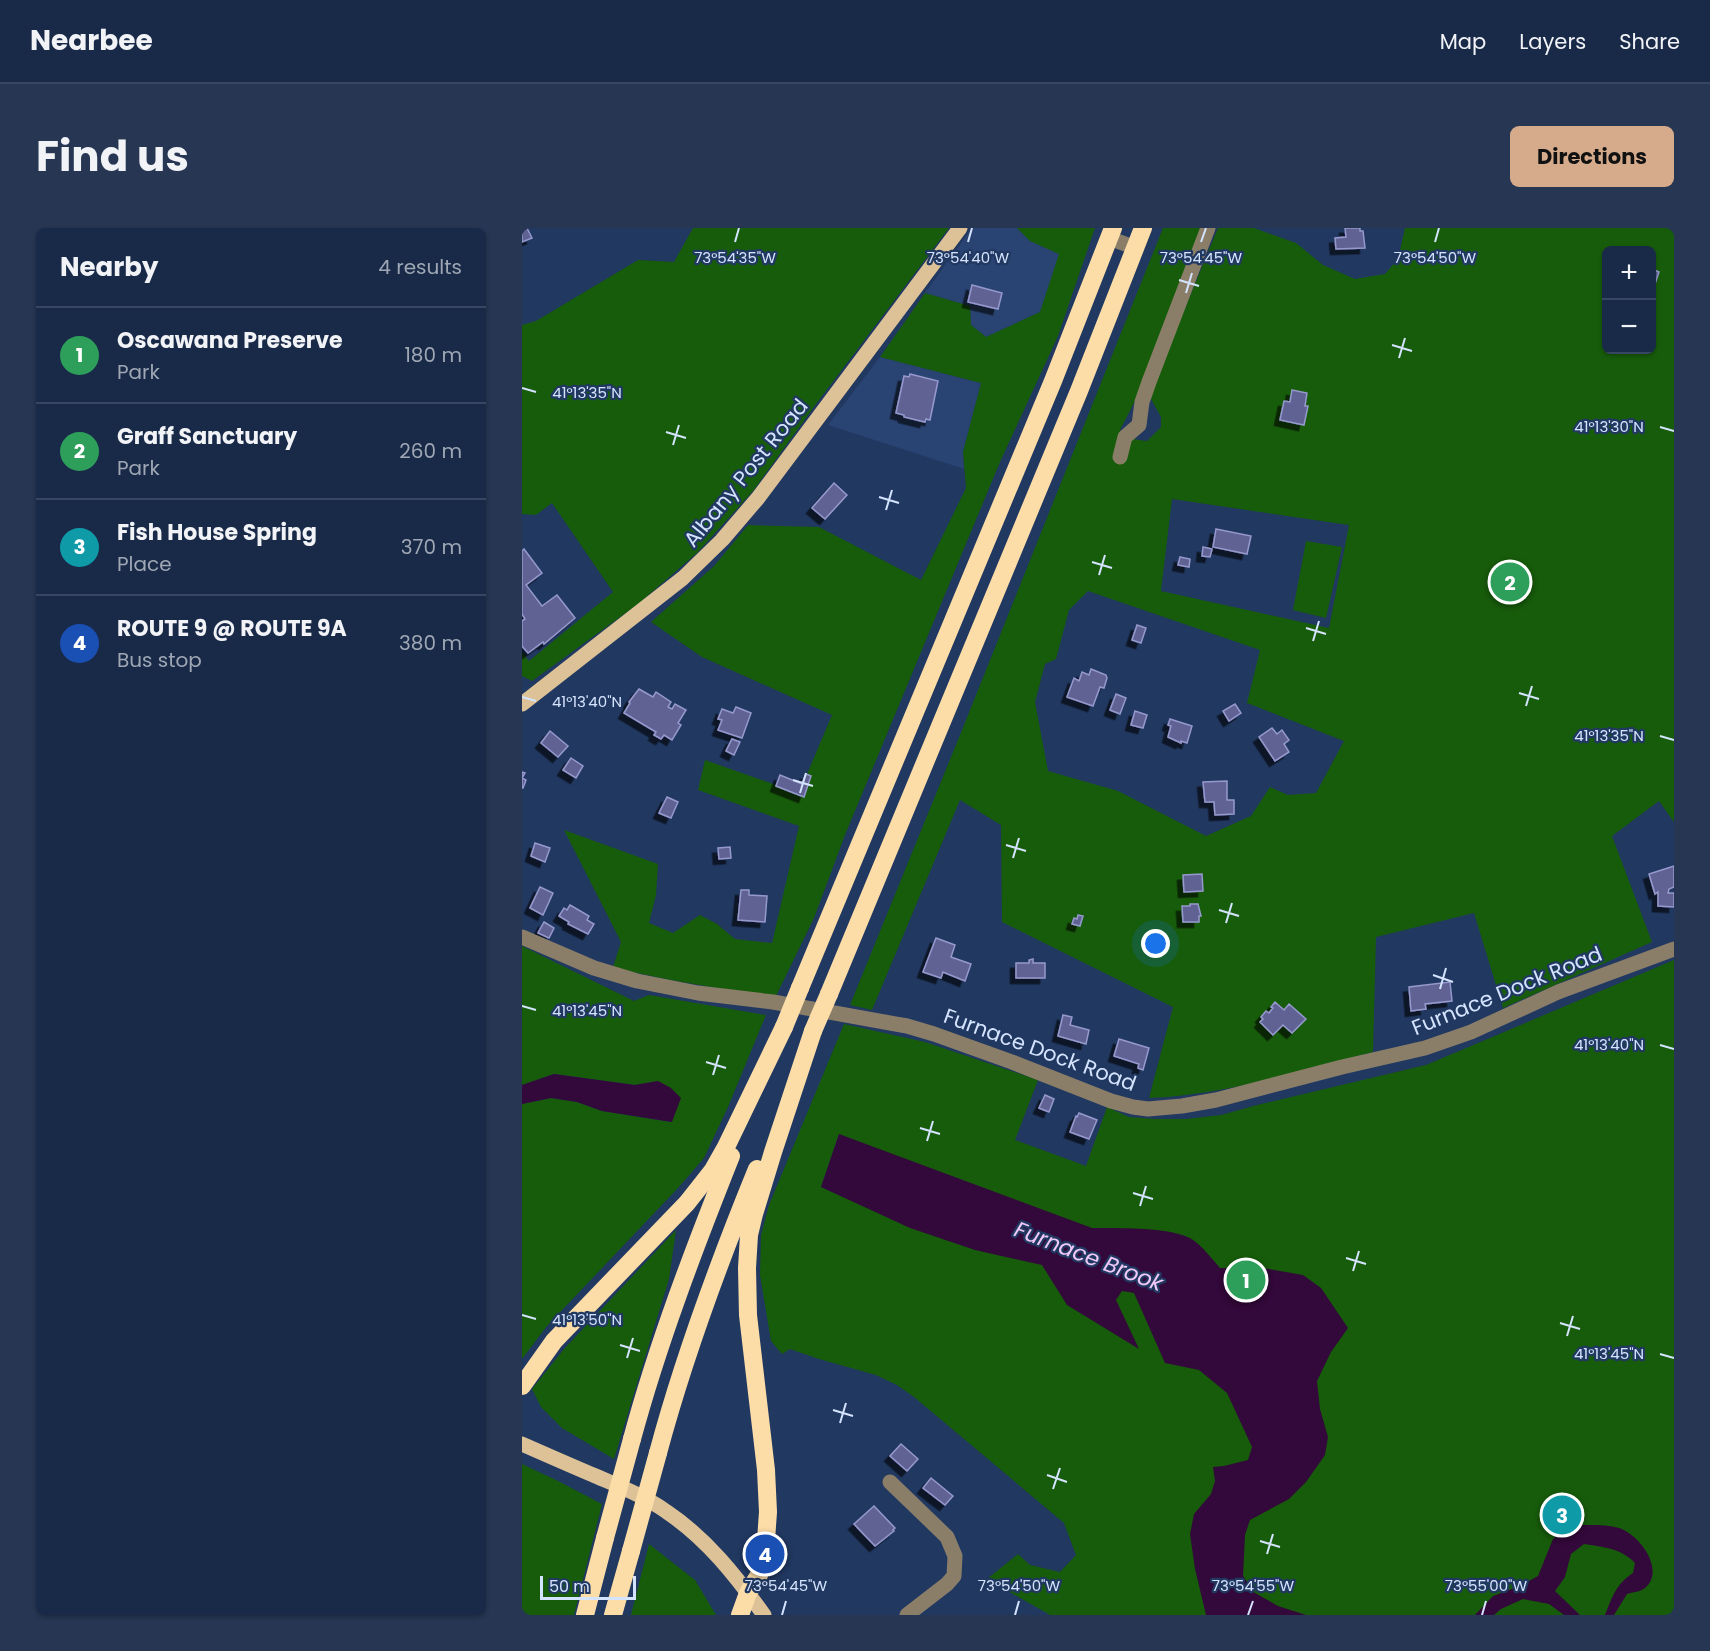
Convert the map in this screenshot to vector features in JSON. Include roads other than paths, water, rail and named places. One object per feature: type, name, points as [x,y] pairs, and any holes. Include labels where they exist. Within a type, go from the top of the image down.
[{"type":"highway","points":[[614,1615],[674,1396],[720,1265],[813,1031],[1079,391],[1143,228]]},
{"type":"highway","points":[[585,1615],[646,1387],[691,1259],[800,988],[1053,381],[1111,233]]},
{"type":"highway","points":[[522,1386],[554,1341],[687,1203],[713,1170],[726,1148],[784,1027]]},
{"type":"highway","points":[[740,1615],[748,1593],[759,1575],[765,1554],[768,1512],[766,1470],[748,1315],[748,1246],[754,1214],[813,1031]]},
{"type":"main road","name":"Albany Post Road","points":[[524,699],[683,578],[722,540],[758,498],[960,228]]},
{"type":"main road","points":[[522,1444],[640,1496],[667,1512],[712,1550],[764,1615]]},
{"type":"street","points":[[1120,457],[1125,437],[1139,425],[1142,402],[1149,382],[1208,228]]},
{"type":"street","points":[[1111,233],[1136,248]]},
{"type":"street","name":"Furnace Dock Road","points":[[522,937],[594,968],[646,983],[740,999],[773,1002],[907,1026],[1012,1062],[1111,1101],[1148,1109],[1216,1100],[1425,1048],[1471,1032],[1567,988],[1674,949]]},
{"type":"street","points":[[890,1482],[947,1538],[955,1556],[954,1576],[907,1615]]},
{"type":"water","points":[[554,1074],[635,1085],[658,1081],[671,1088],[681,1098],[672,1122],[602,1111],[577,1102],[551,1098],[522,1104],[522,1085]]},
{"type":"water","name":"Furnace Brook","points":[[839,1134],[1092,1228],[1142,1229],[1180,1234],[1198,1244],[1220,1268],[1263,1268],[1303,1275],[1321,1288],[1348,1328],[1331,1352],[1317,1381],[1320,1409],[1328,1437],[1325,1455],[1306,1482],[1289,1499],[1250,1520],[1245,1535],[1243,1576],[1255,1593],[1278,1606],[1306,1615],[1206,1615],[1195,1569],[1190,1534],[1194,1514],[1211,1494],[1215,1481],[1213,1467],[1248,1460],[1252,1447],[1227,1393],[1199,1370],[1165,1363],[1134,1293],[1122,1291],[1116,1300],[1139,1349],[1067,1305],[1042,1265],[975,1250],[910,1228],[821,1187]]},
{"type":"water","points":[[1572,1525],[1614,1527],[1634,1537],[1647,1554],[1653,1572],[1645,1588],[1627,1594],[1614,1615],[1605,1615],[1619,1586],[1633,1573],[1635,1563],[1618,1551],[1584,1544],[1571,1554],[1565,1577],[1555,1591],[1580,1615],[1564,1615],[1549,1604],[1523,1599],[1501,1609],[1494,1615],[1475,1615],[1493,1596],[1520,1586],[1538,1576],[1553,1539]]},
{"type":"place","name":"Graff Sanctuary","points":[[1510,582]]},
{"type":"place","name":"Oscawana Preserve","points":[[1246,1280]]},
{"type":"place","name":"Fish House Spring","points":[[1562,1515]]},
{"type":"place","name":"ROUTE 9 @ ROUTE 9A","points":[[765,1554]]}]
